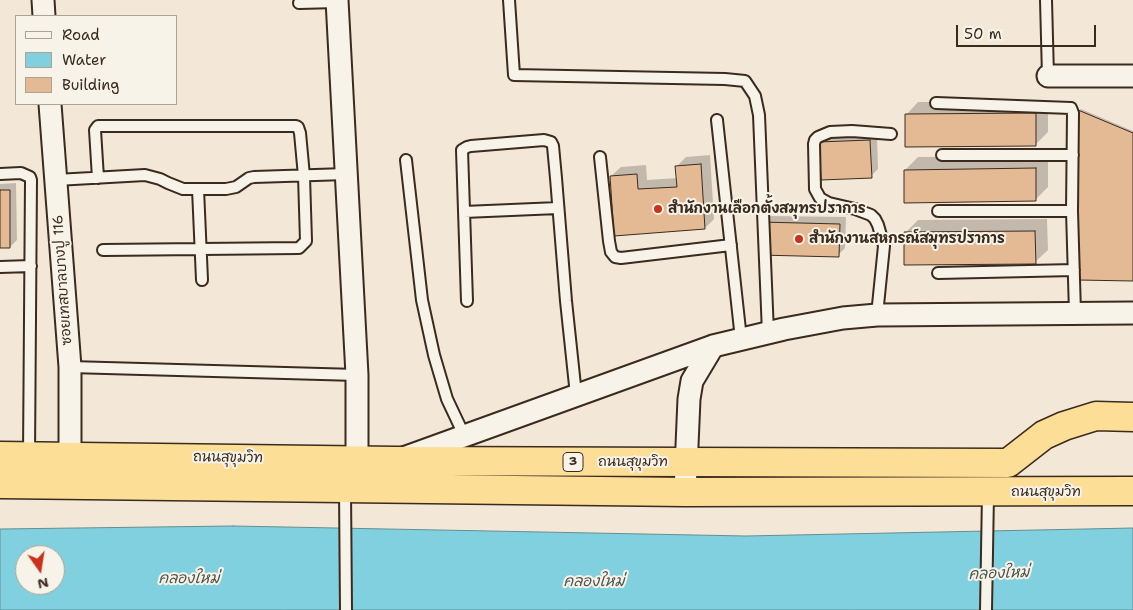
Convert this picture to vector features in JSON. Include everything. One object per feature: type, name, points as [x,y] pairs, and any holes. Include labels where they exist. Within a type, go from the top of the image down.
[{"type":"highway","name":"ถนนสุขุมวิท","points":[[0,456],[397,461],[1008,462],[1044,435],[1064,426],[1096,416],[1133,417]]},
{"type":"highway","name":"ถนนสุขุมวิท","points":[[0,484],[345,500],[685,492],[1133,491]]},
{"type":"street","points":[[42,0],[44,15]]},
{"type":"street","points":[[337,1],[357,375],[357,460]]},
{"type":"street","points":[[1048,76],[1133,76]]},
{"type":"street","name":"ซอยเทสบาลบางปู 116","points":[[50,105],[70,367],[70,456]]},
{"type":"street","points":[[397,461],[713,346],[768,333],[843,318],[877,315],[1133,313]]},
{"type":"street","points":[[685,492],[689,399],[692,381],[713,346]]},
{"type":"lane","points":[[508,0],[514,75],[745,81],[755,96],[760,115],[768,333]]},
{"type":"lane","points":[[1046,0],[1048,76]]},
{"type":"lane","points":[[299,3],[337,1]]},
{"type":"lane","points":[[936,103],[1071,108],[1073,112],[1072,211],[1075,313]]},
{"type":"lane","points":[[717,120],[741,339]]},
{"type":"lane","points":[[98,178],[95,130],[98,126],[296,126],[300,133],[304,176],[306,241],[299,248],[102,250]]},
{"type":"lane","points":[[877,315],[884,246],[878,225],[871,215],[828,203],[820,198],[815,189],[814,144],[818,136],[830,132],[852,131],[892,134]]},
{"type":"lane","points":[[467,302],[462,150],[471,146],[544,140],[551,142],[553,146],[576,395]]},
{"type":"lane","points":[[942,154],[1073,155]]},
{"type":"lane","points":[[600,157],[609,241],[611,252],[615,257],[621,258],[731,245]]},
{"type":"lane","points":[[406,160],[422,300],[434,356],[447,399],[464,436]]},
{"type":"lane","points":[[0,174],[22,173],[30,176],[31,180],[29,456]]},
{"type":"lane","points":[[56,180],[145,175],[184,189],[226,189],[236,187],[249,178],[254,177],[346,174]]},
{"type":"lane","points":[[198,189],[202,280]]},
{"type":"lane","points":[[464,212],[558,208]]},
{"type":"lane","points":[[938,211],[1072,211]]},
{"type":"lane","points":[[0,267],[31,266]]},
{"type":"lane","points":[[938,273],[1074,270]]},
{"type":"lane","points":[[70,367],[357,375]]},
{"type":"lane","points":[[986,610],[988,492]]},
{"type":"lane","points":[[345,500],[346,610]]},
{"type":"water","name":"คลองใหม่","points":[[233,526],[746,536],[1133,528],[1133,610],[0,610],[0,529]]},
{"type":"building","points":[[1078,110],[1133,133],[1133,281],[1078,280]]},
{"type":"building","points":[[1036,113],[1036,146],[905,147],[905,114]]},
{"type":"building","points":[[870,140],[872,178],[821,180],[819,142]]},
{"type":"building","name":"สำนักงานเลือกตั้งสมุทรปราการ","points":[[701,164],[705,229],[614,236],[610,176],[637,174],[638,189],[677,187],[675,166]]},
{"type":"building","points":[[1036,168],[1036,201],[904,203],[904,170]]},
{"type":"building","points":[[0,190],[10,190],[10,248],[0,248]]},
{"type":"building","name":"สำนักงานสหกรณ์สมุทรปราการ","points":[[760,222],[840,224],[839,257],[759,255]]},
{"type":"building","points":[[1035,231],[1036,264],[904,265],[904,232]]},
{"type":"place","name":"สำนักงานเลือกตั้งสมุทรปราการ","points":[[658,209]]},
{"type":"place","name":"สำนักงานสหกรณ์สมุทรปราการ","points":[[799,239]]}]
